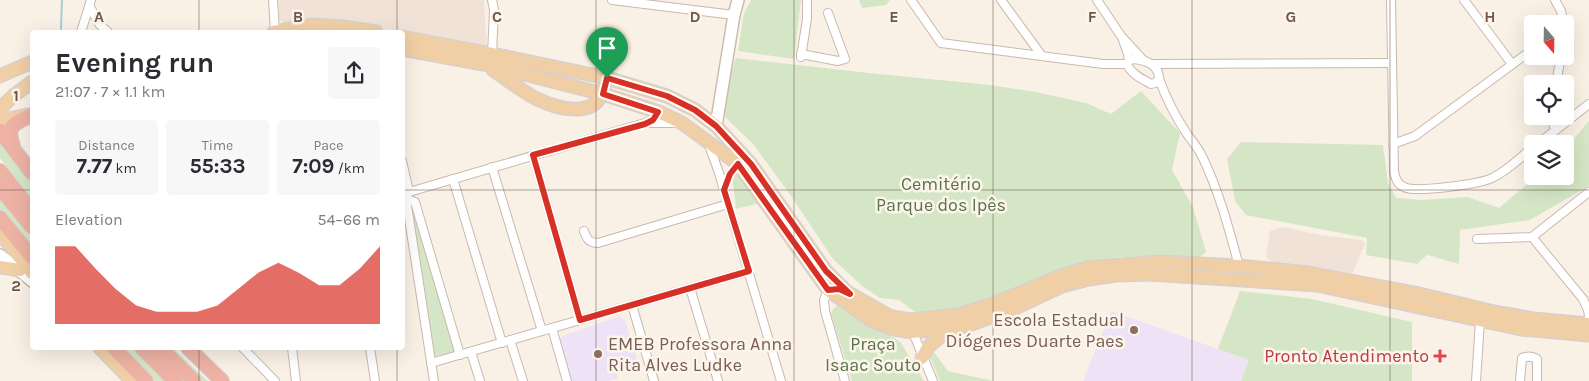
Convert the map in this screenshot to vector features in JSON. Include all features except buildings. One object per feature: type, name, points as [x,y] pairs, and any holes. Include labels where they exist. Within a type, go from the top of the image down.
[{"type":"highway","points":[[15,150],[10,139],[12,127],[30,115]]},
{"type":"highway","points":[[0,131],[30,170]]},
{"type":"highway","points":[[0,171],[30,209]]},
{"type":"highway","points":[[0,188],[30,225]]},
{"type":"highway","points":[[0,218],[30,255]]},
{"type":"highway","points":[[116,350],[146,381]]},
{"type":"highway","points":[[144,350],[175,381]]},
{"type":"highway","points":[[162,350],[194,381]]},
{"type":"highway","points":[[190,350],[222,381]]},
{"type":"main road","points":[[285,30],[311,25],[343,26],[365,30]]},
{"type":"main road","points":[[405,38],[490,60],[603,94],[658,112],[685,125],[738,164],[828,290],[873,320],[891,328],[912,326],[959,315],[992,304],[1059,276],[1086,268],[1159,262],[1240,266],[1308,273],[1415,293],[1502,314],[1589,324]]},
{"type":"main road","points":[[405,49],[607,78],[667,96],[695,110],[716,126],[751,164],[826,271],[850,294]]},
{"type":"main road","points":[[490,60],[526,93],[544,102],[561,107],[584,109],[597,102],[603,94],[607,78]]},
{"type":"main road","points":[[0,76],[30,63]]},
{"type":"main road","points":[[0,109],[30,83]]},
{"type":"main road","points":[[658,112],[664,106],[667,96]]},
{"type":"main road","points":[[0,121],[30,114]]},
{"type":"main road","points":[[685,125],[712,131],[716,126]]},
{"type":"main road","points":[[0,233],[30,270]]},
{"type":"main road","points":[[1229,279],[1240,274],[1240,266]]},
{"type":"main road","points":[[0,267],[20,270]]},
{"type":"main road","points":[[828,290],[839,289],[912,326],[949,328],[966,326],[988,319],[1062,286],[1089,279],[1142,274],[1229,279],[1317,285],[1527,330],[1589,335]]},
{"type":"main road","points":[[1392,301],[1396,295],[1415,293]]},
{"type":"main road","points":[[922,358],[928,347],[949,328]]},
{"type":"main road","points":[[102,350],[132,381]]},
{"type":"street","points":[[273,0],[274,30]]},
{"type":"street","points":[[492,0],[494,10]]},
{"type":"street","points":[[490,60],[496,0]]},
{"type":"street","points":[[612,0],[734,15]]},
{"type":"street","points":[[716,126],[738,0]]},
{"type":"street","points":[[807,0],[807,19],[801,55],[838,60],[845,59],[828,13]]},
{"type":"street","points":[[912,0],[941,43],[1103,64],[1128,62],[1133,59],[1153,64],[1176,65],[1392,63]]},
{"type":"street","points":[[1001,0],[1042,56]]},
{"type":"street","points":[[1097,0],[1121,36],[1144,61]]},
{"type":"street","points":[[1391,0],[1394,172],[1398,183],[1406,188],[1482,182],[1502,172],[1524,154]]},
{"type":"street","points":[[1464,0],[1512,64]]},
{"type":"street","points":[[1555,0],[1562,15]]},
{"type":"street","points":[[82,30],[91,4]]},
{"type":"street","points":[[91,4],[100,25],[106,30]]},
{"type":"street","points":[[1121,36],[1128,54],[1128,62],[1132,73],[1151,84],[1167,101],[1209,170],[1240,266]]},
{"type":"street","points":[[1393,144],[1414,136],[1524,56]]},
{"type":"street","points":[[1153,64],[1159,72],[1167,101]]},
{"type":"street","points":[[1151,84],[1155,83],[1167,70],[1176,65]]},
{"type":"street","points":[[1549,135],[1589,104]]},
{"type":"street","points":[[408,196],[492,167],[645,124],[653,120],[658,112]]},
{"type":"street","points":[[645,124],[685,125]]},
{"type":"street","points":[[1552,125],[1555,130]]},
{"type":"street","points":[[707,140],[782,381]]},
{"type":"street","points":[[533,155],[580,320]]},
{"type":"street","points":[[724,190],[730,174],[738,164]]},
{"type":"street","points":[[492,167],[542,331]]},
{"type":"street","points":[[405,178],[434,381]]},
{"type":"street","points":[[453,179],[502,343]]},
{"type":"street","points":[[1477,239],[1532,237],[1589,192]]},
{"type":"street","points":[[408,196],[415,202],[460,355]]},
{"type":"street","points":[[584,231],[587,239],[592,243],[598,244],[728,204]]},
{"type":"street","points":[[1532,237],[1582,299],[1589,316]]},
{"type":"street","points":[[0,255],[30,279]]},
{"type":"street","points":[[431,363],[749,271]]},
{"type":"street","points":[[690,288],[718,381]]},
{"type":"street","points":[[828,290],[824,300],[825,311],[845,381]]},
{"type":"street","points":[[632,305],[654,381]]},
{"type":"street","points":[[1476,381],[1480,321]]},
{"type":"street","points":[[912,326],[922,358],[933,381]]},
{"type":"street","points":[[552,328],[567,381]]},
{"type":"street","points":[[510,340],[523,381]]},
{"type":"street","points":[[245,350],[275,381]]},
{"type":"street","points":[[292,350],[296,381]]},
{"type":"street","points":[[370,350],[375,381]]},
{"type":"street","points":[[470,352],[480,381]]},
{"type":"street","points":[[1520,381],[1522,358],[1527,356],[1537,359],[1537,381]]},
{"type":"shaded area","points":[[279,0],[484,0],[487,51],[405,33],[405,30],[390,30],[331,20],[283,24],[279,18]]},
{"type":"shaded area","points":[[1283,227],[1320,235],[1361,240],[1365,244],[1350,279],[1273,264],[1266,256],[1270,231]]},
{"type":"shaded area","name":"Escola Estadual Diógenes Duarte Paes","points":[[1111,311],[1249,360],[1241,381],[1083,381]]},
{"type":"shaded area","name":"EMEB Professora Anna Rita Alves Ludke","points":[[619,316],[625,320],[638,361],[616,371],[618,378],[608,381],[567,381],[559,339]]},
{"type":"green space","points":[[751,0],[801,0],[794,59],[738,51],[744,13]]},
{"type":"green space","points":[[859,0],[890,0],[886,5],[862,8]]},
{"type":"green space","name":"Cemitério Parque dos Ipês","points":[[736,58],[990,85],[1036,92],[1086,103],[1111,114],[1141,91],[1180,133],[1172,170],[1193,207],[1206,252],[1197,259],[1120,257],[1087,264],[961,310],[916,313],[899,300],[880,298],[862,286],[833,259],[789,193],[753,144],[723,115],[726,87]]},
{"type":"green space","points":[[1589,121],[1589,186],[1530,220],[1460,230],[1459,264],[1427,255],[1417,264],[1366,255],[1367,238],[1246,215],[1235,201],[1227,159],[1241,142],[1383,145],[1388,183],[1396,198],[1422,200],[1468,197],[1499,208],[1526,185],[1574,185],[1574,138]]},
{"type":"green space","points":[[0,139],[30,177],[30,196],[0,158]]},
{"type":"green space","points":[[731,165],[760,203],[736,209]]},
{"type":"green space","points":[[0,199],[30,236],[30,248],[0,211]]},
{"type":"green space","points":[[413,213],[456,352],[435,356]]},
{"type":"green space","points":[[1240,291],[1312,299],[1412,322],[1412,381],[1241,381],[1249,360],[1218,349]]},
{"type":"green space","name":"Praça Isaac Souto","points":[[837,306],[886,332],[901,343],[924,381],[852,381],[831,314]]},
{"type":"green space","points":[[124,350],[135,350],[166,381],[155,381]]},
{"type":"green space","points":[[166,350],[175,350],[208,381],[197,381]]},
{"type":"green space","name":"Praça Isaac Souto","points":[[934,352],[948,371],[993,381],[940,381],[930,357]]},
{"type":"waterway","points":[[61,29],[62,0]]},
{"type":"place","name":"Escola Estadual Diógenes Duarte Paes","points":[[1134,330]]},
{"type":"place","name":"EMEB Professora Anna Rita Alves Ludke","points":[[598,354]]},
{"type":"place","name":"Pronto Atendimento","points":[[1440,356]]},
{"type":"route","points":[[607,78],[667,96],[695,110],[716,126],[751,164],[826,271],[850,294],[834,288],[828,290],[738,164],[727,179],[724,190],[749,271],[580,320],[533,155],[645,124],[653,120],[658,112],[603,94],[607,78]]}]
